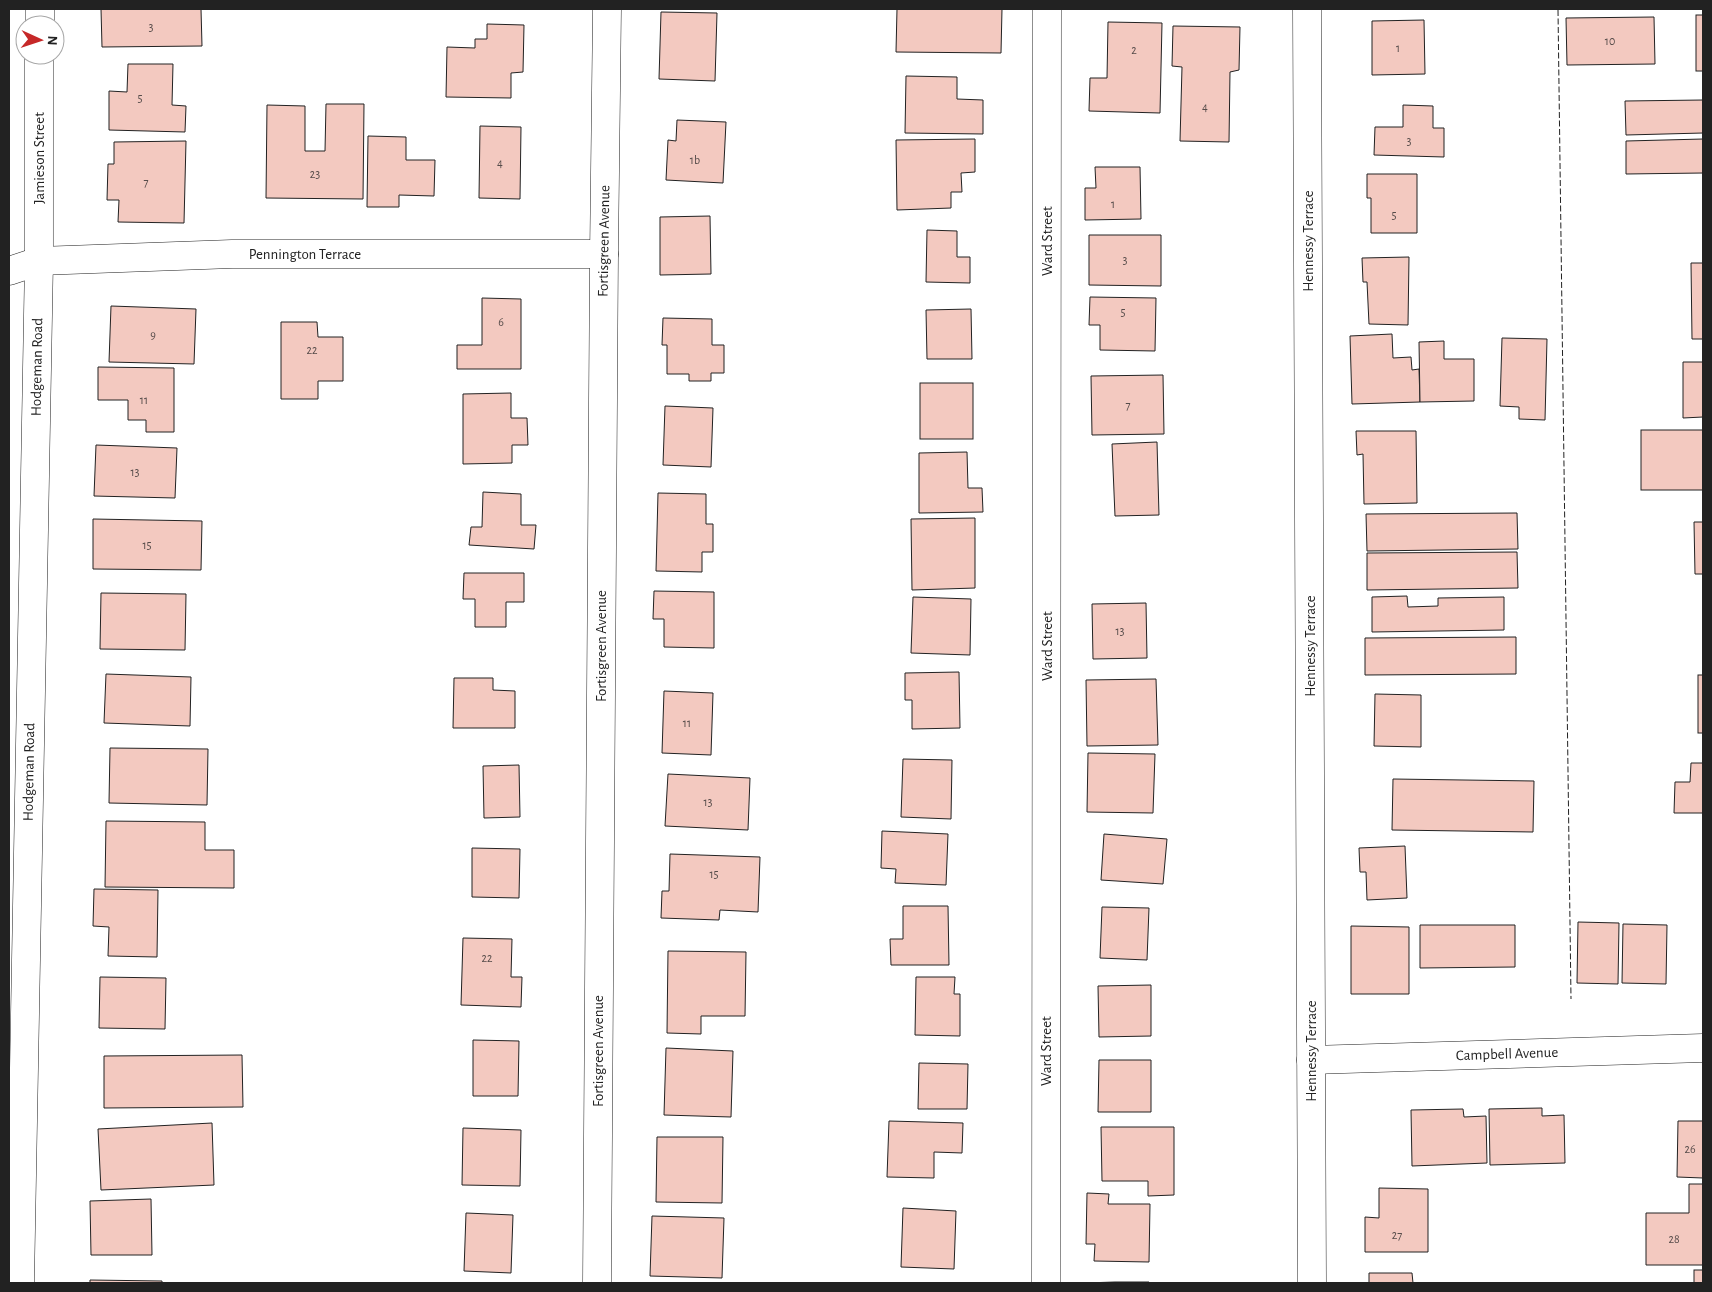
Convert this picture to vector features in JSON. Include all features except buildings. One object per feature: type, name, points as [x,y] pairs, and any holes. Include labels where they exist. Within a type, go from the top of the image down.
[{"type":"street","name":"Fortisgreen Avenue","points":[[597,1283],[604,254],[608,9]]},
{"type":"street","name":"Ward Street","points":[[1046,1283],[1047,9]]},
{"type":"street","name":"Hennessy Terrace","points":[[1307,9],[1312,1283]]},
{"type":"street","name":"Jamieson Street","points":[[39,65],[39,261]]},
{"type":"street","name":"Pennington Terrace","points":[[9,271],[39,261],[232,254],[604,254]]},
{"type":"street","name":"Hodgeman Road","points":[[20,1283],[14,1256],[39,261]]},
{"type":"street","name":"Campbell Avenue","points":[[1311,1060],[1703,1048]]},
{"type":"fence","points":[[1558,10],[1571,999]]}]
